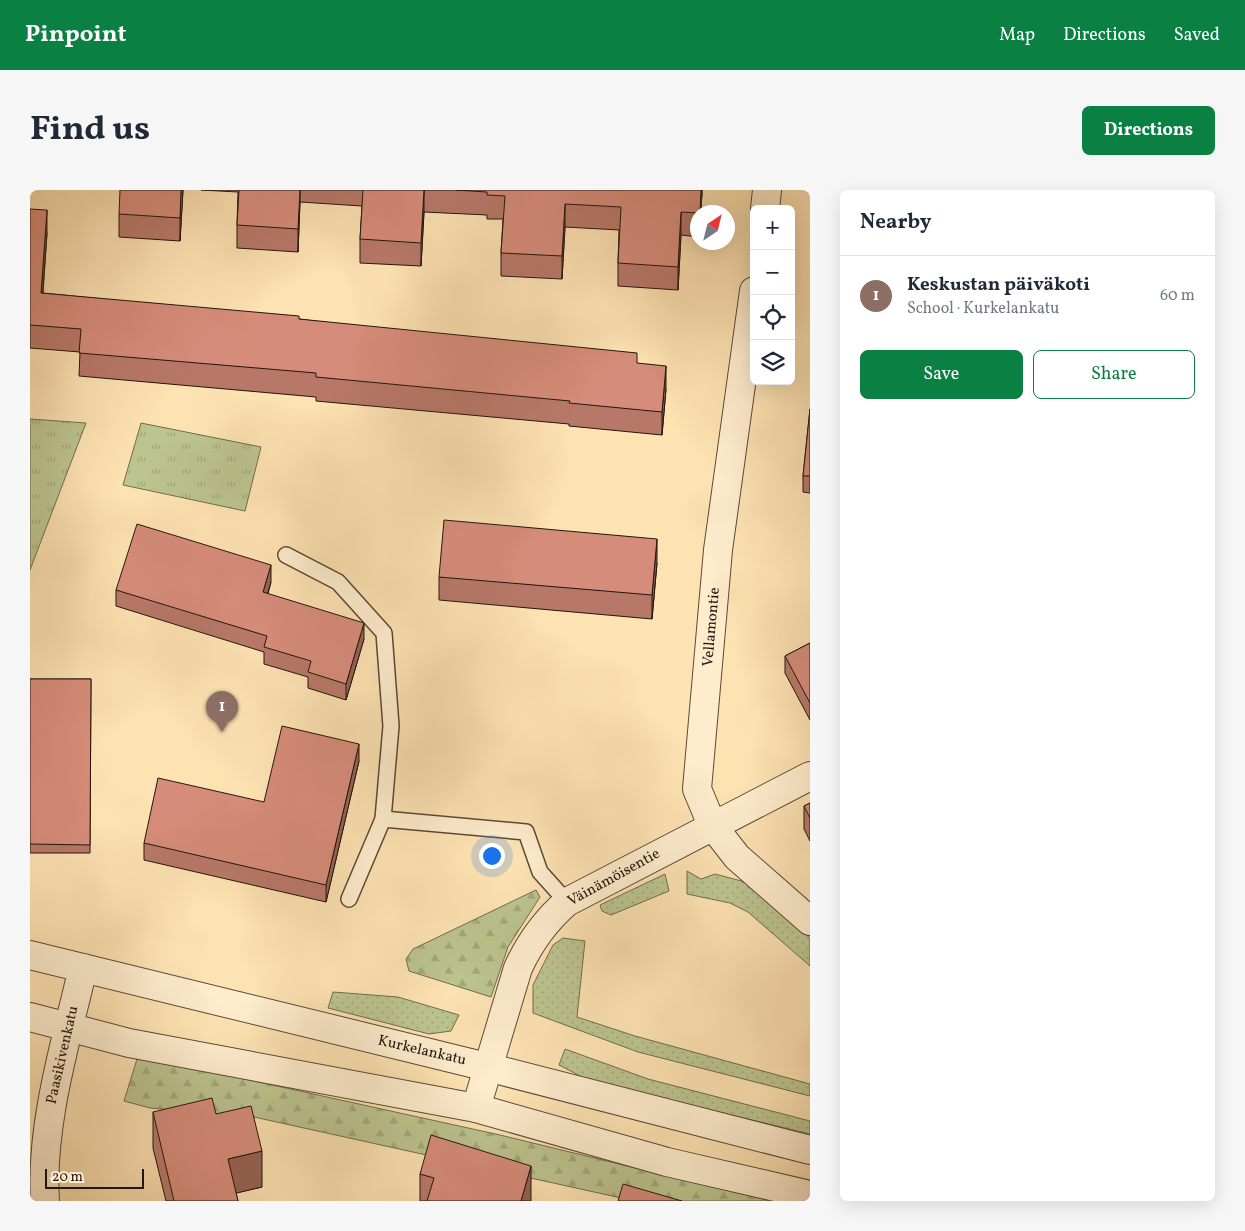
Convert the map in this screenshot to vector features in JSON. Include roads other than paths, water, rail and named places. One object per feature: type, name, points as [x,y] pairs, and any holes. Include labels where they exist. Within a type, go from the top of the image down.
[{"type":"street","points":[[766,205],[768,190]]},
{"type":"street","name":"Vellamontie","points":[[753,295],[718,550],[698,789],[712,825],[737,856],[810,921]]},
{"type":"street","name":"Väinämöisentie","points":[[476,1108],[487,1067],[524,955],[552,915],[567,902],[712,825],[810,776]]},
{"type":"street","name":"Kurkelankatu","points":[[31,961],[83,968],[487,1067],[810,1150]]},
{"type":"street","name":"Paasikivenkatu","points":[[45,1201],[43,1173],[52,1104],[83,968]]},
{"type":"street","points":[[30,1017],[139,1045],[476,1108],[666,1162],[810,1195]]},
{"type":"lane","points":[[286,555],[338,582],[384,633],[391,726],[383,819],[349,899]]},
{"type":"lane","points":[[383,819],[526,832],[540,872],[567,902]]},
{"type":"place","name":"Keskustan päiväkoti","points":[[222,732]]}]
